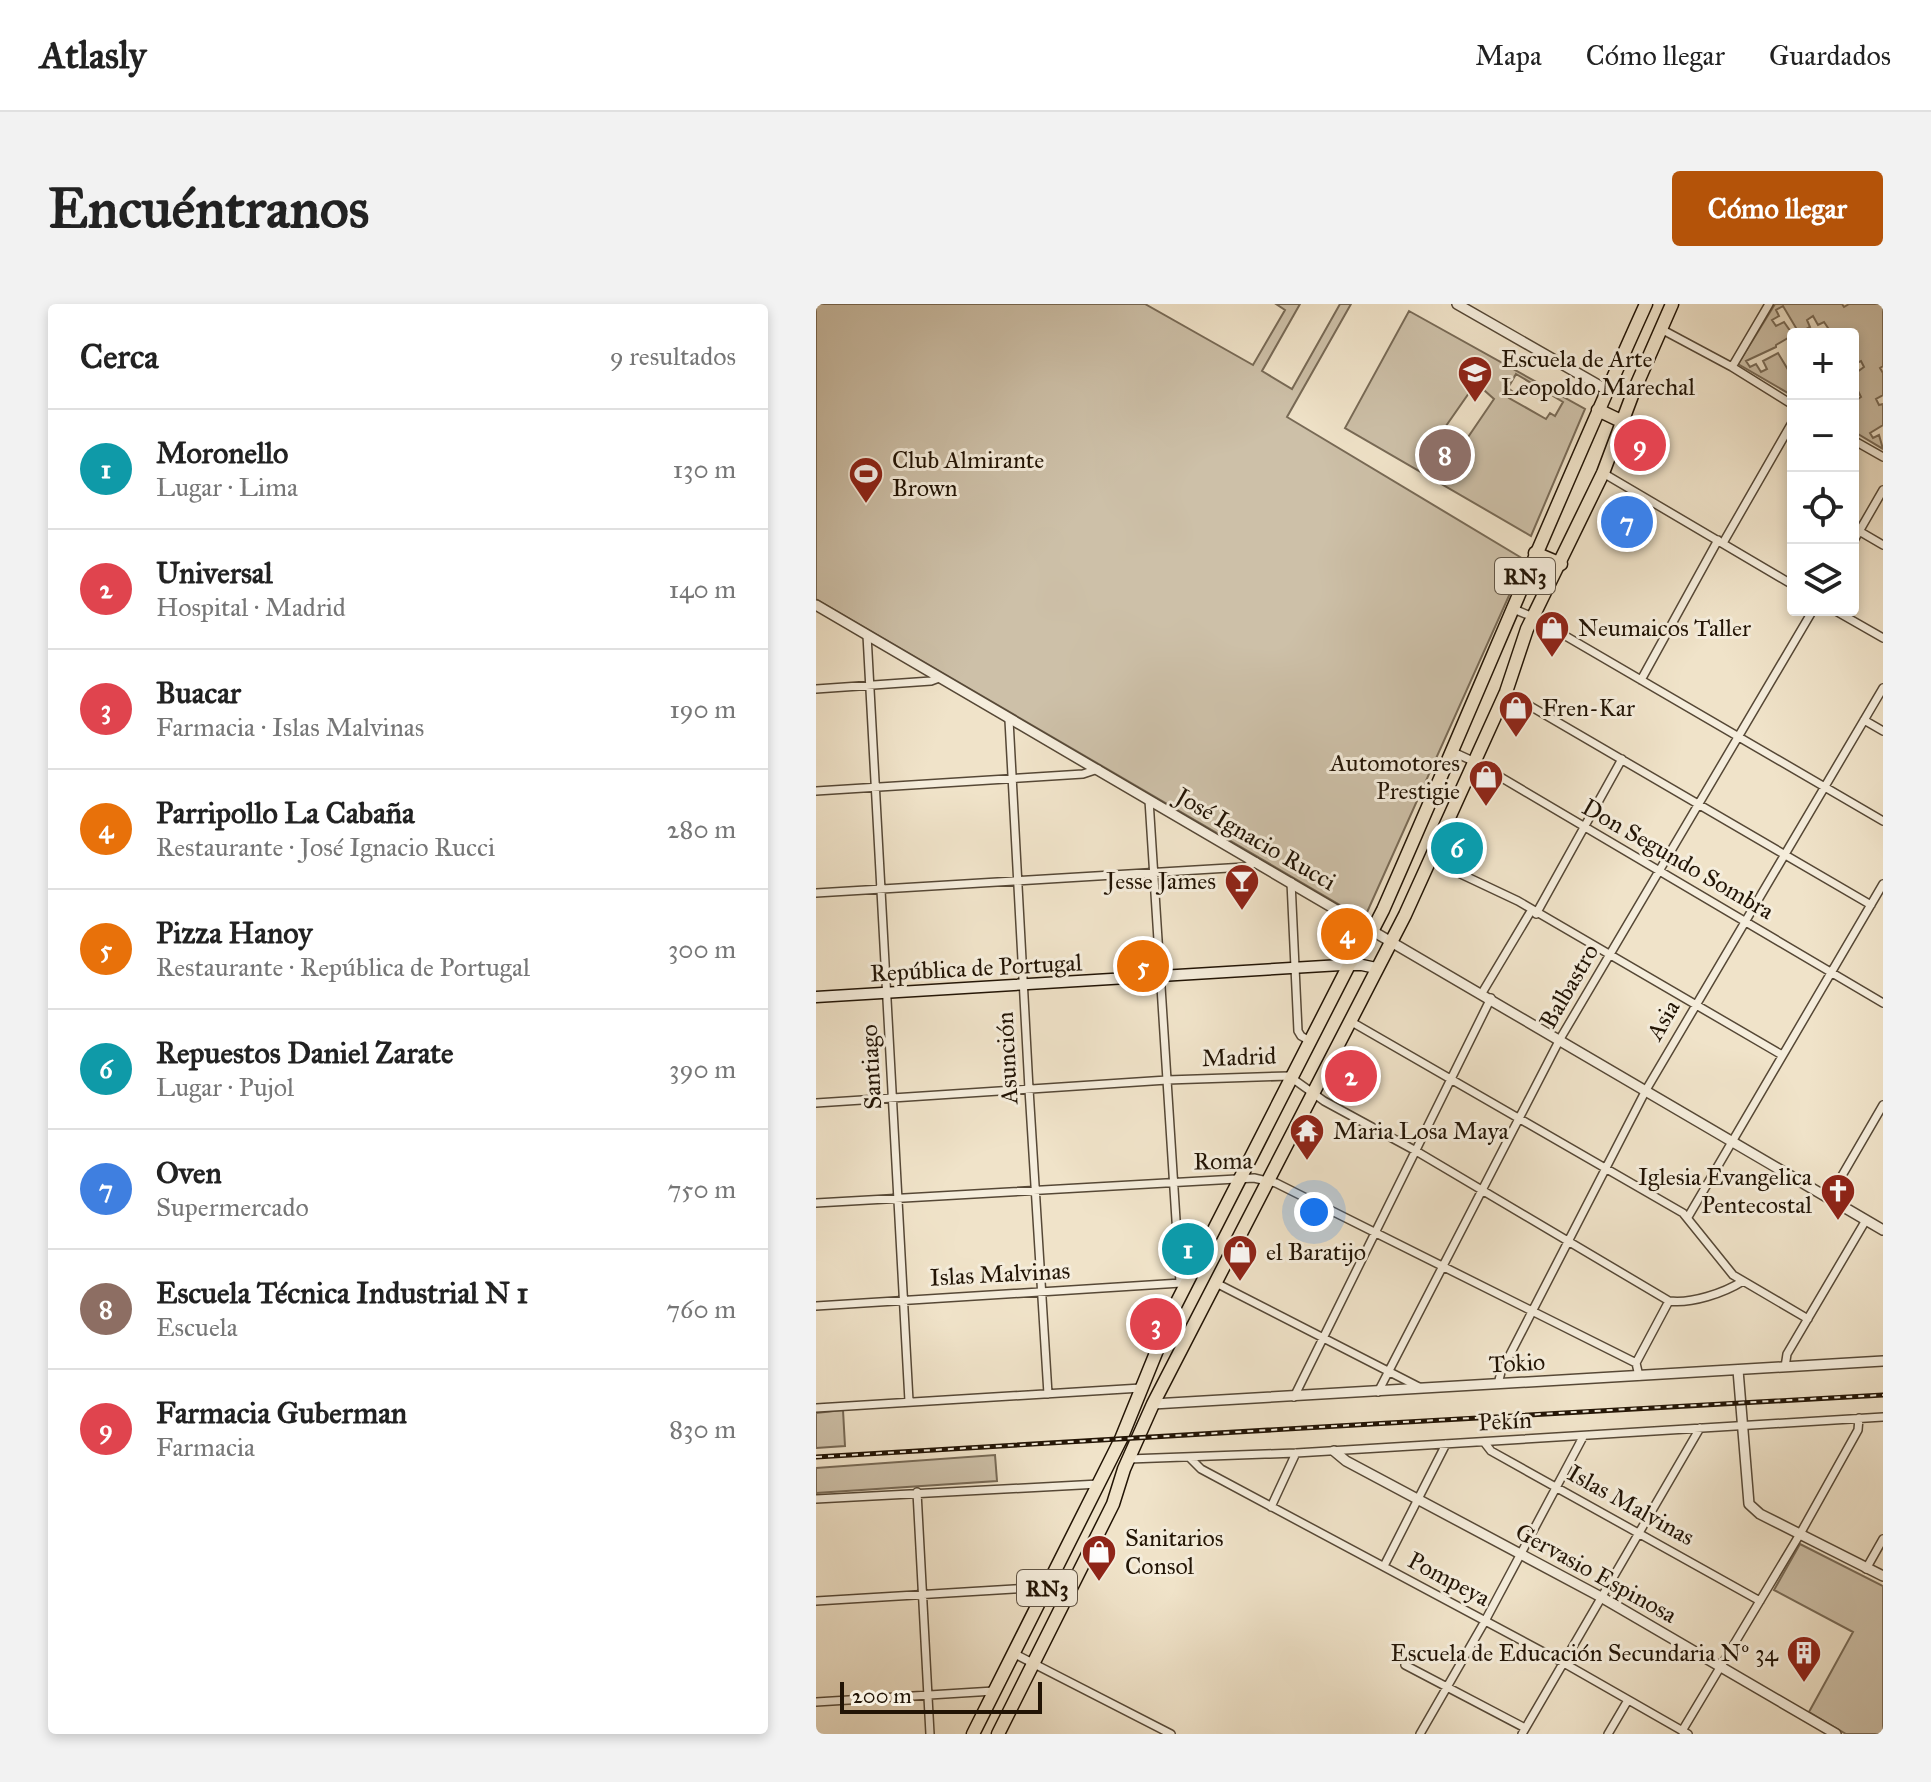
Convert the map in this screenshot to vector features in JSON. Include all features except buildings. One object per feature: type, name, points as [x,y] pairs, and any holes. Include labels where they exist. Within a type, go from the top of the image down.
[{"type":"main road","name":"RN3","points":[[974,1734],[1134,1410],[1183,1284],[1243,1177],[1349,965],[1373,931],[1454,752],[1511,608],[1646,304]]},
{"type":"main road","name":"RN3","points":[[998,1734],[1113,1504],[1153,1404],[1431,860],[1506,692],[1533,617],[1603,473],[1672,304]]},
{"type":"main road","points":[[1598,410],[1623,422]]},
{"type":"main road","points":[[1535,553],[1561,564]]},
{"type":"main road","name":"República de Portugal","points":[[816,997],[1349,965],[1376,968]]},
{"type":"street","points":[[1457,304],[1607,390]]},
{"type":"street","points":[[1732,367],[1769,304]]},
{"type":"street","points":[[1661,329],[1787,401]]},
{"type":"street","points":[[1641,680],[1787,431]]},
{"type":"street","points":[[1859,443],[1883,457]]},
{"type":"street","points":[[1603,473],[1787,581]]},
{"type":"street","points":[[1883,490],[1859,531],[1883,545]]},
{"type":"street","name":"José Ignacio Rucci","points":[[816,605],[1883,1230]]},
{"type":"street","points":[[1511,608],[1533,617],[1883,821]]},
{"type":"street","name":"Balbastro","points":[[1378,1392],[1560,1039],[1809,616]]},
{"type":"street","points":[[1844,616],[1883,638]]},
{"type":"street","name":"Santiago","points":[[867,635],[909,1401]]},
{"type":"street","points":[[816,689],[939,678]]},
{"type":"street","name":"Asia","points":[[1498,1384],[1532,1311],[1646,1090],[1883,688]]},
{"type":"street","points":[[1506,692],[1871,905]]},
{"type":"street","name":"Asunción","points":[[1009,720],[1048,1394]]},
{"type":"street","points":[[1864,720],[1883,731]]},
{"type":"street","name":"Don Segundo Sombra","points":[[1454,752],[1883,1003]]},
{"type":"street","points":[[1294,1397],[1416,1151],[1486,995],[1622,759]]},
{"type":"street","points":[[816,791],[1083,774],[1098,769]]},
{"type":"street","points":[[1149,800],[1183,1284]]},
{"type":"street","points":[[1431,860],[1518,901],[1782,1055]]},
{"type":"street","points":[[816,893],[1245,867],[1256,862]]},
{"type":"street","points":[[1291,882],[1298,1031],[1310,1041]]},
{"type":"street","points":[[1688,1217],[1883,884]]},
{"type":"street","points":[[1350,1021],[1688,1217],[1725,1268],[1808,1319]]},
{"type":"street","name":"Madrid","points":[[816,1103],[1284,1075],[1669,1301]]},
{"type":"street","points":[[1829,1198],[1883,1105]]},
{"type":"street","name":"Roma","points":[[816,1203],[1243,1177],[1268,1181],[1636,1363]]},
{"type":"street","points":[[1785,1367],[1787,1354],[1866,1220]]},
{"type":"street","points":[[1639,1376],[1636,1363],[1669,1301],[1679,1302],[1726,1290],[1743,1281]]},
{"type":"street","points":[[1216,1283],[1423,1389]]},
{"type":"street","name":"Islas Malvinas","points":[[816,1306],[1183,1284]]},
{"type":"street","name":"Tokio","points":[[1153,1404],[1883,1361]]},
{"type":"street","points":[[1738,1370],[1749,1504],[1760,1514],[1883,1576]]},
{"type":"street","points":[[816,1408],[1141,1388]]},
{"type":"street","name":"Pekín","points":[[1129,1459],[1191,1459],[1883,1417]]},
{"type":"street","points":[[1685,1732],[1858,1430],[1859,1418]]},
{"type":"street","points":[[1405,1665],[1523,1731],[1700,1428]]},
{"type":"street","points":[[1420,1734],[1485,1621],[1583,1437]]},
{"type":"street","name":"Islas Malvinas","points":[[1484,1442],[1491,1451],[1760,1601]]},
{"type":"street","points":[[1384,1566],[1446,1444]]},
{"type":"street","name":"Gervasio Espinosa","points":[[1334,1451],[1346,1461],[1418,1501],[1601,1597],[1836,1734]]},
{"type":"street","points":[[1271,1507],[1296,1453]]},
{"type":"street","name":"Pompeya","points":[[1191,1459],[1201,1469],[1562,1662],[1685,1732]]},
{"type":"street","points":[[816,1499],[1099,1484]]},
{"type":"street","points":[[917,1492],[930,1734]]},
{"type":"street","points":[[1866,1569],[1883,1539]]},
{"type":"street","points":[[816,1601],[1047,1587]]},
{"type":"street","points":[[1013,1653],[1159,1731],[1171,1734]]},
{"type":"street","points":[[816,1702],[994,1691]]},
{"type":"street","points":[[1608,1734],[1628,1700]]},
{"type":"shaded area","points":[[816,304],[1145,304],[1253,365],[1285,310],[1276,304],[1300,304],[1262,371],[1292,389],[1340,304],[1351,304],[1287,417],[1525,560],[1364,919],[816,599]]},
{"type":"shaded area","points":[[1775,304],[1842,304],[1844,307],[1849,304],[1883,304],[1883,366],[1880,368],[1883,373],[1883,395],[1876,399],[1879,405],[1883,404],[1883,425],[1870,433],[1873,438],[1879,435],[1883,449],[1859,435],[1859,371],[1864,367],[1859,362],[1859,328],[1828,328],[1824,322],[1818,325],[1813,316],[1807,320],[1810,327],[1796,328],[1783,306],[1776,310],[1779,316],[1772,320],[1776,326],[1784,322],[1788,328],[1787,339],[1746,361],[1750,367],[1756,364],[1761,372],[1767,369],[1763,361],[1778,353],[1787,368],[1787,393],[1738,364]]},
{"type":"shaded area","points":[[1409,311],[1585,409],[1531,536],[1345,428]],"holes":[[[1516,374],[1563,402],[1555,416],[1550,413],[1546,419],[1509,398],[1512,391],[1508,388]],[[1476,383],[1494,399],[1462,446],[1449,474],[1428,466],[1439,436]]]},
{"type":"shaded area","points":[[843,1410],[845,1446],[816,1448],[816,1413]]},
{"type":"shaded area","points":[[995,1455],[997,1481],[816,1493],[816,1468]]},
{"type":"shaded area","points":[[1800,1544],[1883,1586],[1883,1734],[1846,1734],[1809,1712],[1853,1632],[1774,1590]]},
{"type":"railway","points":[[816,1457],[1883,1395]]},
{"type":"place","name":"Escuela de Arte Leopoldo Marechal","points":[[1475,404]]},
{"type":"place","name":"Farmacia Guberman","points":[[1640,445]]},
{"type":"place","name":"Escuela Técnica Industrial N 1","points":[[1445,455]]},
{"type":"place","name":"Club Almirante Brown","points":[[866,505]]},
{"type":"place","name":"Oven","points":[[1627,522]]},
{"type":"place","name":"Neumaicos Taller","points":[[1552,659]]},
{"type":"place","name":"Fren-Kar","points":[[1516,739]]},
{"type":"place","name":"Automotores Prestigie","points":[[1486,808]]},
{"type":"place","name":"Repuestos Daniel Zarate","points":[[1457,848]]},
{"type":"place","name":"Jesse James","points":[[1242,912]]},
{"type":"place","name":"Parripollo La Cabaña","points":[[1347,934]]},
{"type":"place","name":"Pizza Hanoy","points":[[1143,966]]},
{"type":"place","name":"Universal","points":[[1351,1076]]},
{"type":"place","name":"Maria Losa Maya","points":[[1307,1162]]},
{"type":"place","name":"Iglesia Evangelica Pentecostal","points":[[1838,1222]]},
{"type":"place","name":"Moronello","points":[[1188,1249]]},
{"type":"place","name":"el Baratijo","points":[[1240,1283]]},
{"type":"place","name":"Buacar","points":[[1156,1324]]},
{"type":"place","name":"Sanitarios Consol","points":[[1099,1583]]},
{"type":"place","name":"Escuela de Educación Secundaria Nº 34","points":[[1804,1684]]}]
